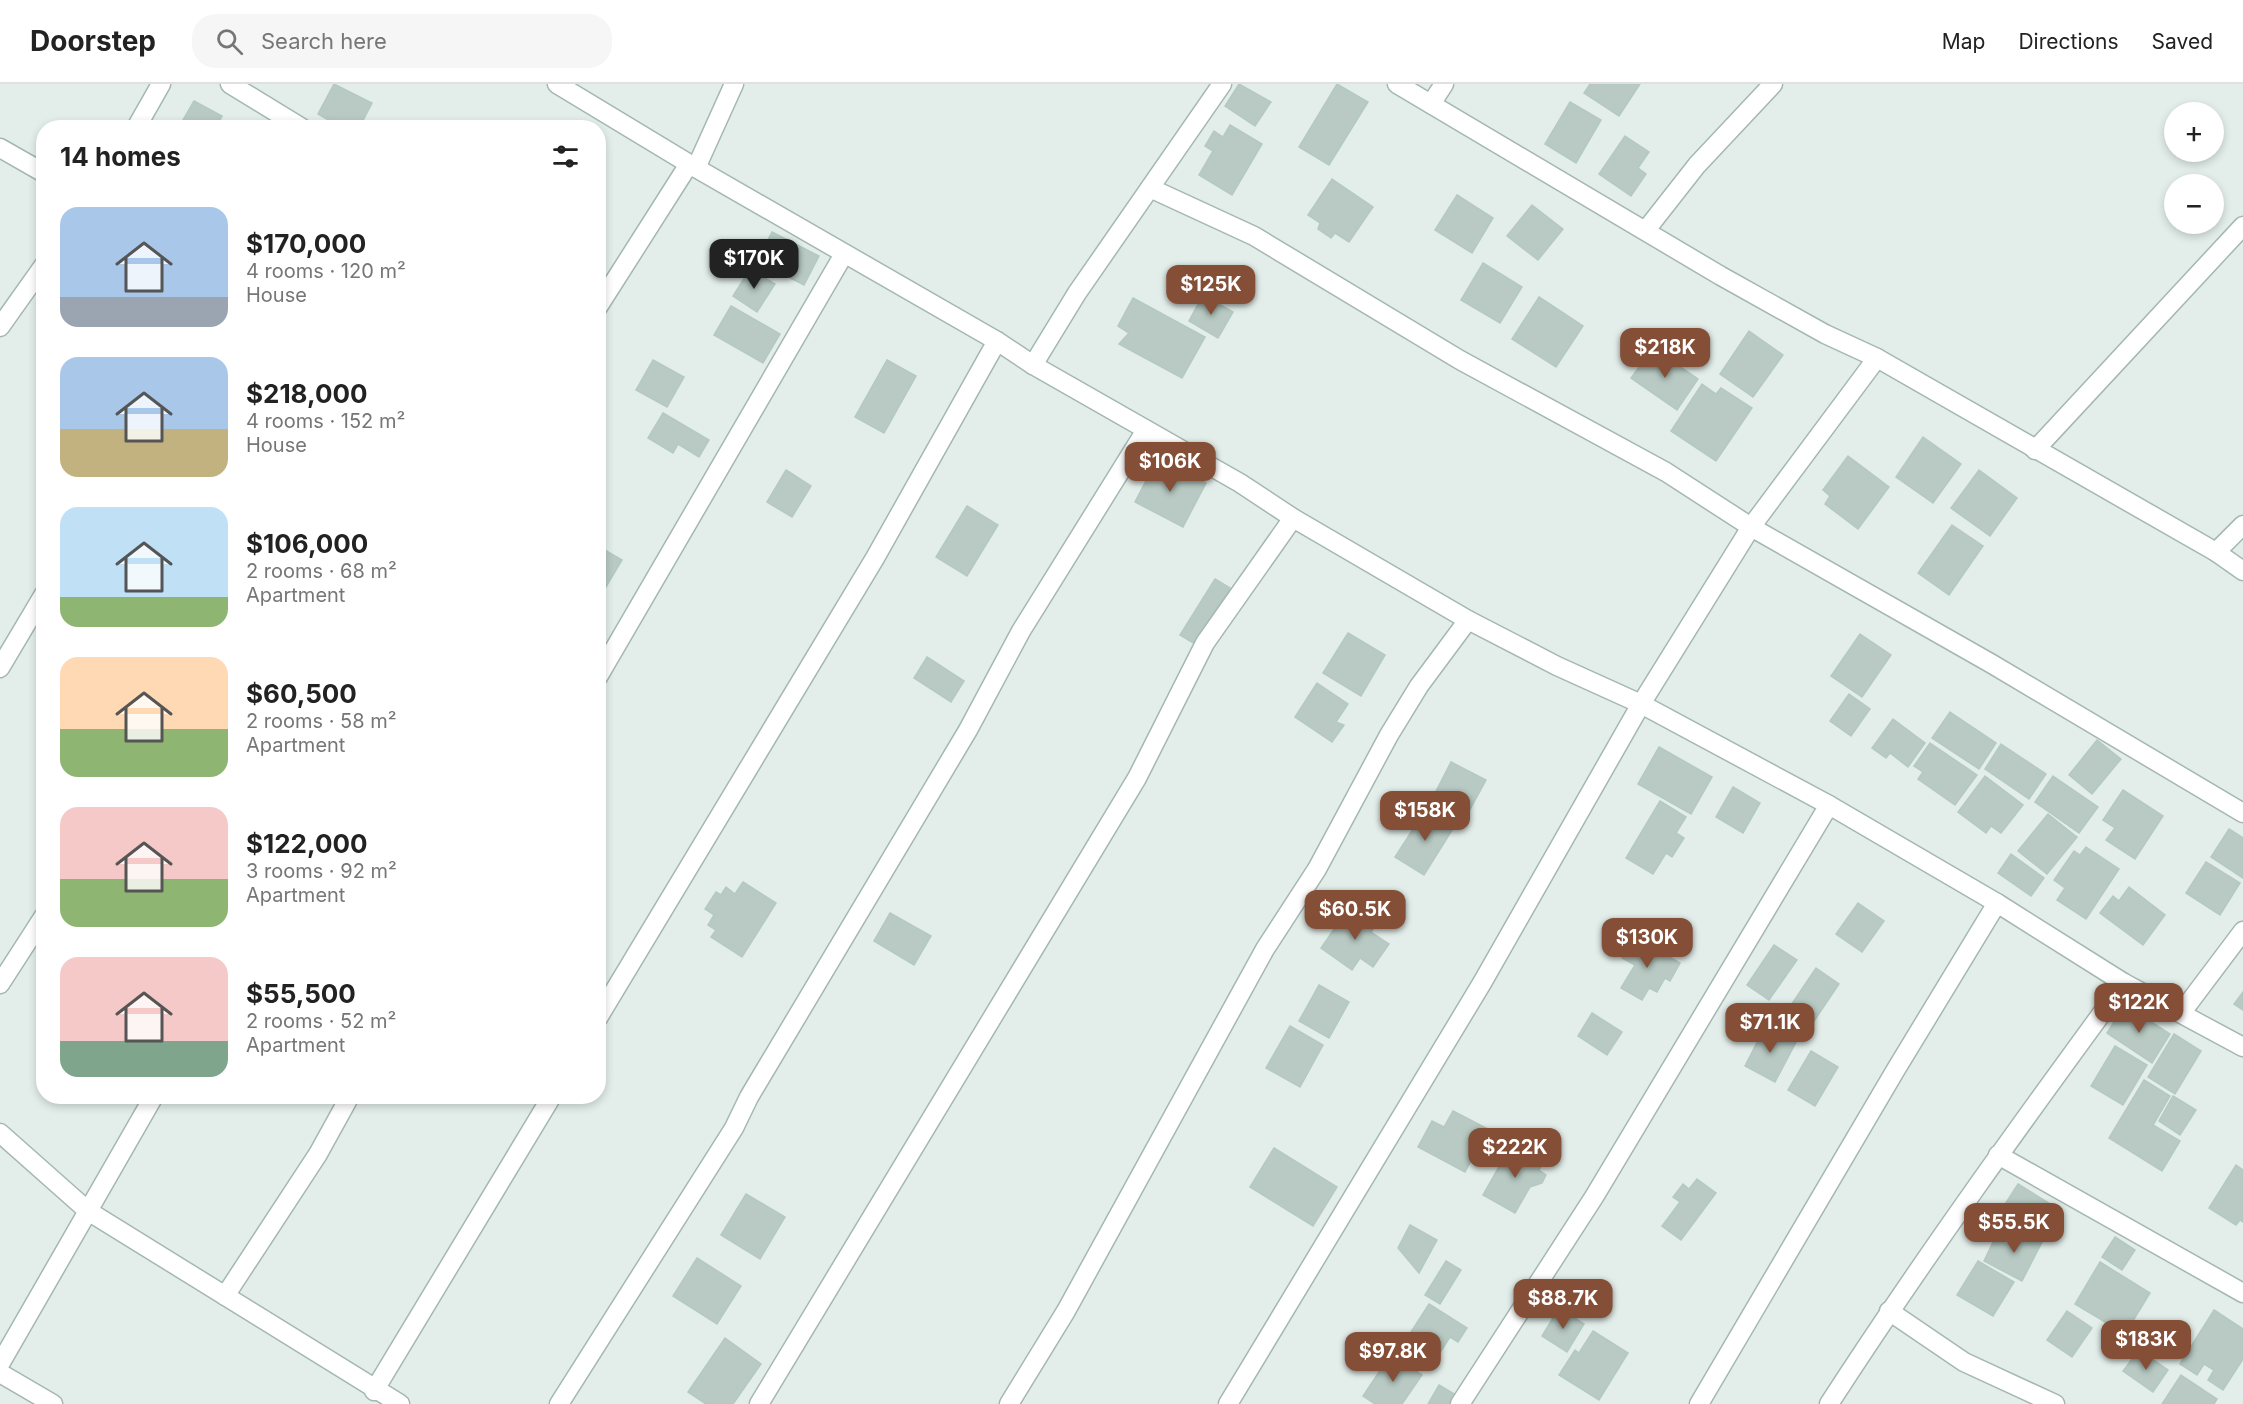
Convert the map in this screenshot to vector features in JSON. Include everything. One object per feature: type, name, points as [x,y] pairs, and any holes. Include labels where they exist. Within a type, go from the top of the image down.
[{"type":"street","points":[[141,120],[161,84]]},
{"type":"street","points":[[230,84],[289,120]]},
{"type":"street","points":[[556,84],[696,168]]},
{"type":"street","points":[[696,168],[734,84]]},
{"type":"street","points":[[1033,366],[1077,292],[1222,84]]},
{"type":"street","points":[[1397,84],[1825,334],[1877,358],[2216,552],[2243,571]]},
{"type":"street","points":[[1431,104],[1444,84]]},
{"type":"street","points":[[1646,230],[1761,88]]},
{"type":"street","points":[[0,148],[36,168]]},
{"type":"street","points":[[606,296],[689,164],[997,341],[1033,366],[1240,483],[1293,518],[1468,620],[1557,666],[1641,704],[1829,805],[1997,903],[2124,983],[2182,1012],[2243,1047]]},
{"type":"street","points":[[1150,189],[1254,236],[1460,360],[1666,472],[1751,527],[1992,664],[2243,813]]},
{"type":"street","points":[[2035,450],[2243,226]]},
{"type":"street","points":[[606,663],[844,254]]},
{"type":"street","points":[[0,327],[36,276]]},
{"type":"street","points":[[606,1005],[875,558],[997,341]]},
{"type":"street","points":[[1228,1404],[1482,983],[1641,704],[1751,527],[1877,358]]},
{"type":"street","points":[[559,1404],[734,1128],[749,1097],[968,730],[1021,631],[1146,430]]},
{"type":"street","points":[[759,1404],[1131,788],[1204,643],[1293,518]]},
{"type":"street","points":[[2216,552],[2243,525]]},
{"type":"street","points":[[0,668],[36,607]]},
{"type":"street","points":[[1009,1404],[1066,1311],[1265,949],[1317,869],[1389,735],[1419,686],[1468,620]]},
{"type":"street","points":[[1460,1404],[1594,1197],[1829,805]]},
{"type":"street","points":[[1699,1404],[1894,1071],[1997,903]]},
{"type":"street","points":[[0,984],[36,928]]},
{"type":"street","points":[[2182,1012],[2243,932]]},
{"type":"street","points":[[1829,1404],[1889,1311],[1998,1155],[2124,983]]},
{"type":"street","points":[[0,1364],[149,1104]]},
{"type":"street","points":[[225,1296],[318,1154],[346,1104]]},
{"type":"street","points":[[374,1391],[547,1104]]},
{"type":"street","points":[[0,1132],[88,1211],[374,1391],[399,1404]]},
{"type":"street","points":[[1998,1155],[2243,1293]]},
{"type":"street","points":[[1889,1311],[1964,1362],[2055,1404]]},
{"type":"street","points":[[0,1373],[53,1404]]},
{"type":"building","points":[[334,84],[372,103],[363,120],[328,120],[318,114]]},
{"type":"building","points":[[1239,84],[1271,102],[1255,126],[1225,106]]},
{"type":"building","points":[[1337,84],[1368,102],[1329,165],[1299,147]]},
{"type":"building","points":[[1590,84],[1640,84],[1619,116],[1584,93]]},
{"type":"building","points":[[194,101],[222,116],[220,120],[183,120]]},
{"type":"building","points":[[1570,102],[1601,120],[1576,163],[1545,144]]},
{"type":"building","points":[[1230,125],[1262,144],[1232,195],[1199,175],[1213,151],[1205,146],[1214,131],[1223,137]]},
{"type":"building","points":[[1625,136],[1649,152],[1638,168],[1646,174],[1631,196],[1599,174]]},
{"type":"building","points":[[1332,179],[1373,207],[1349,242],[1335,233],[1331,238],[1318,229],[1320,223],[1308,215]]},
{"type":"building","points":[[1457,195],[1493,218],[1472,253],[1435,230]]},
{"type":"building","points":[[1532,205],[1563,229],[1538,260],[1507,236]]},
{"type":"building","points":[[772,232],[819,256],[804,285],[757,261]]},
{"type":"building","points":[[1483,263],[1522,287],[1500,323],[1461,300]]},
{"type":"building","points":[[750,269],[775,284],[757,312],[733,296]]},
{"type":"building","points":[[1203,295],[1233,312],[1218,338],[1189,321]]},
{"type":"building","points":[[1539,297],[1583,326],[1556,367],[1512,339]]},
{"type":"building","points":[[1133,298],[1205,337],[1182,378],[1119,344],[1129,333],[1118,326]]},
{"type":"building","points":[[731,306],[780,334],[763,363],[714,335]]},
{"type":"building","points":[[1749,331],[1783,355],[1753,397],[1720,374]]},
{"type":"building","points":[[1653,348],[1698,379],[1677,410],[1631,378]]},
{"type":"building","points":[[653,360],[684,377],[667,407],[636,390]]},
{"type":"building","points":[[887,360],[916,376],[884,433],[855,417]]},
{"type":"building","points":[[1702,384],[1716,394],[1721,388],[1752,408],[1716,461],[1671,431]]},
{"type":"building","points":[[663,413],[709,440],[699,457],[678,444],[673,453],[648,438]]},
{"type":"building","points":[[1923,437],[1961,464],[1933,503],[1896,477]]},
{"type":"building","points":[[1848,456],[1889,487],[1858,529],[1825,504],[1830,496],[1823,490]]},
{"type":"building","points":[[1158,458],[1206,483],[1183,527],[1135,502]]},
{"type":"building","points":[[786,470],[811,486],[792,517],[767,502]]},
{"type":"building","points":[[1979,470],[2017,498],[1990,536],[1951,508]]},
{"type":"building","points":[[967,506],[998,525],[967,576],[936,557]]},
{"type":"building","points":[[1952,525],[1983,546],[1949,595],[1918,573]]},
{"type":"building","points":[[606,551],[622,560],[606,587]]},
{"type":"building","points":[[1215,579],[1230,588],[1195,644],[1180,635]]},
{"type":"building","points":[[1348,633],[1385,655],[1361,696],[1323,673]]},
{"type":"building","points":[[1860,634],[1891,655],[1862,697],[1831,676]]},
{"type":"building","points":[[927,657],[964,681],[951,702],[914,678]]},
{"type":"building","points":[[1317,683],[1348,704],[1336,722],[1344,725],[1332,742],[1295,717]]},
{"type":"building","points":[[1849,694],[1870,709],[1851,736],[1830,721]]},
{"type":"building","points":[[1950,712],[1996,743],[1979,769],[1932,738]]},
{"type":"building","points":[[1893,719],[1925,743],[1908,767],[1890,753],[1886,758],[1872,748]]},
{"type":"building","points":[[2097,740],[2121,759],[2092,794],[2069,775]]},
{"type":"building","points":[[1930,743],[1977,775],[1955,805],[1918,779],[1923,772],[1914,766]]},
{"type":"building","points":[[2001,744],[2046,774],[2029,799],[1985,769]]},
{"type":"building","points":[[1659,747],[1712,777],[1691,814],[1638,784]]},
{"type":"building","points":[[1451,762],[1486,780],[1462,824],[1428,807]]},
{"type":"building","points":[[1985,776],[2023,805],[2001,833],[1991,826],[1986,833],[1958,812]]},
{"type":"building","points":[[2053,776],[2098,807],[2079,833],[2035,802]]},
{"type":"building","points":[[1733,787],[1760,803],[1743,833],[1716,817]]},
{"type":"building","points":[[2123,790],[2163,816],[2135,859],[2106,840],[2115,828],[2103,820]]},
{"type":"building","points":[[1660,801],[1686,817],[1676,833],[1684,838],[1672,857],[1666,853],[1653,874],[1626,858]]},
{"type":"building","points":[[1426,809],[1454,827],[1424,875],[1395,857]]},
{"type":"building","points":[[2048,814],[2077,837],[2047,874],[2018,851]]},
{"type":"building","points":[[2229,829],[2243,838],[2243,878],[2211,857]]},
{"type":"building","points":[[2086,847],[2119,869],[2086,919],[2057,900],[2065,888],[2054,880],[2074,851],[2080,855]]},
{"type":"building","points":[[2011,854],[2044,878],[2031,896],[1998,873]]},
{"type":"building","points":[[2206,862],[2240,883],[2220,915],[2186,893]]},
{"type":"building","points":[[743,882],[776,903],[742,957],[711,937],[716,930],[708,925],[714,915],[705,909],[716,892],[721,895],[726,887],[735,894]]},
{"type":"building","points":[[2129,887],[2165,915],[2143,945],[2100,913],[2113,896],[2119,901]]},
{"type":"building","points":[[1858,903],[1884,921],[1862,952],[1836,934]]},
{"type":"building","points":[[1350,906],[1376,925],[1371,932],[1389,944],[1373,967],[1360,958],[1352,970],[1321,948]]},
{"type":"building","points":[[890,913],[931,936],[914,965],[874,941]]},
{"type":"building","points":[[1635,937],[1680,963],[1670,981],[1665,978],[1657,992],[1649,988],[1642,1000],[1621,988],[1635,965],[1622,958]]},
{"type":"building","points":[[1774,945],[1797,960],[1769,1000],[1747,985]]},
{"type":"building","points":[[1816,968],[1839,984],[1810,1027],[1787,1011]]},
{"type":"building","points":[[1319,985],[1349,1002],[1329,1038],[1299,1021]]},
{"type":"building","points":[[2243,992],[2243,1010],[2234,1004]]},
{"type":"building","points":[[2125,1005],[2170,1034],[2152,1063],[2107,1033]]},
{"type":"building","points":[[1592,1013],[1622,1032],[1607,1055],[1578,1036]]},
{"type":"building","points":[[1290,1026],[1323,1045],[1300,1087],[1266,1068]]},
{"type":"building","points":[[1765,1027],[1796,1042],[1775,1082],[1745,1066]]},
{"type":"building","points":[[2174,1034],[2201,1051],[2175,1094],[2148,1077]]},
{"type":"building","points":[[2115,1046],[2147,1065],[2123,1105],[2091,1086]]},
{"type":"building","points":[[1811,1051],[1838,1067],[1815,1106],[1788,1090]]},
{"type":"building","points":[[2144,1080],[2170,1096],[2153,1125],[2180,1141],[2162,1171],[2109,1138]]},
{"type":"building","points":[[2173,1096],[2196,1110],[2180,1135],[2159,1121]]},
{"type":"building","points":[[1453,1111],[1488,1129],[1465,1172],[1418,1147],[1432,1121],[1444,1127]]},
{"type":"building","points":[[1512,1144],[1543,1162],[1539,1170],[1546,1175],[1542,1183],[1530,1187],[1515,1213],[1483,1195]]},
{"type":"building","points":[[1274,1148],[1337,1187],[1313,1226],[1250,1187]]},
{"type":"building","points":[[2236,1165],[2243,1170],[2243,1222],[2240,1220],[2236,1225],[2209,1208]]},
{"type":"building","points":[[1697,1179],[1716,1193],[1681,1240],[1662,1226],[1680,1202],[1673,1197],[1683,1184],[1689,1189]]},
{"type":"building","points":[[2018,1184],[2055,1207],[2038,1235],[2000,1212]]},
{"type":"building","points":[[746,1194],[785,1217],[760,1259],[721,1235]]},
{"type":"building","points":[[1410,1225],[1437,1240],[1419,1273],[1398,1248]]},
{"type":"building","points":[[2015,1229],[2042,1242],[2022,1281],[1984,1261],[1995,1238],[2007,1244]]},
{"type":"building","points":[[2115,1237],[2135,1250],[2122,1270],[2102,1257]]},
{"type":"building","points":[[697,1258],[741,1286],[717,1324],[673,1296]]},
{"type":"building","points":[[1446,1261],[1461,1270],[1440,1304],[1425,1295]]},
{"type":"building","points":[[1978,1261],[2014,1282],[1993,1316],[1957,1295]]},
{"type":"building","points":[[2100,1262],[2150,1293],[2125,1334],[2075,1304]]},
{"type":"building","points":[[1429,1304],[1467,1328],[1458,1342],[1450,1337],[1432,1365],[1402,1346]]},
{"type":"building","points":[[1559,1308],[1584,1324],[1567,1352],[1542,1336]]},
{"type":"building","points":[[2214,1310],[2243,1329],[2243,1359],[2223,1390],[2208,1380],[2214,1370],[2204,1364],[2197,1375],[2180,1364]]},
{"type":"building","points":[[2067,1311],[2092,1328],[2072,1357],[2047,1340]]},
{"type":"building","points":[[1593,1331],[1628,1353],[1599,1400],[1559,1375],[1575,1350],[1579,1353]]},
{"type":"building","points":[[725,1338],[761,1364],[733,1404],[706,1404],[688,1392]]},
{"type":"building","points":[[2139,1350],[2168,1370],[2153,1392],[2123,1371]]},
{"type":"building","points":[[1391,1354],[1422,1375],[1402,1404],[1375,1404],[1363,1396]]},
{"type":"building","points":[[2181,1375],[2217,1399],[2214,1404],[2162,1404]]},
{"type":"building","points":[[1439,1385],[1456,1395],[1450,1404],[1428,1404]]}]
